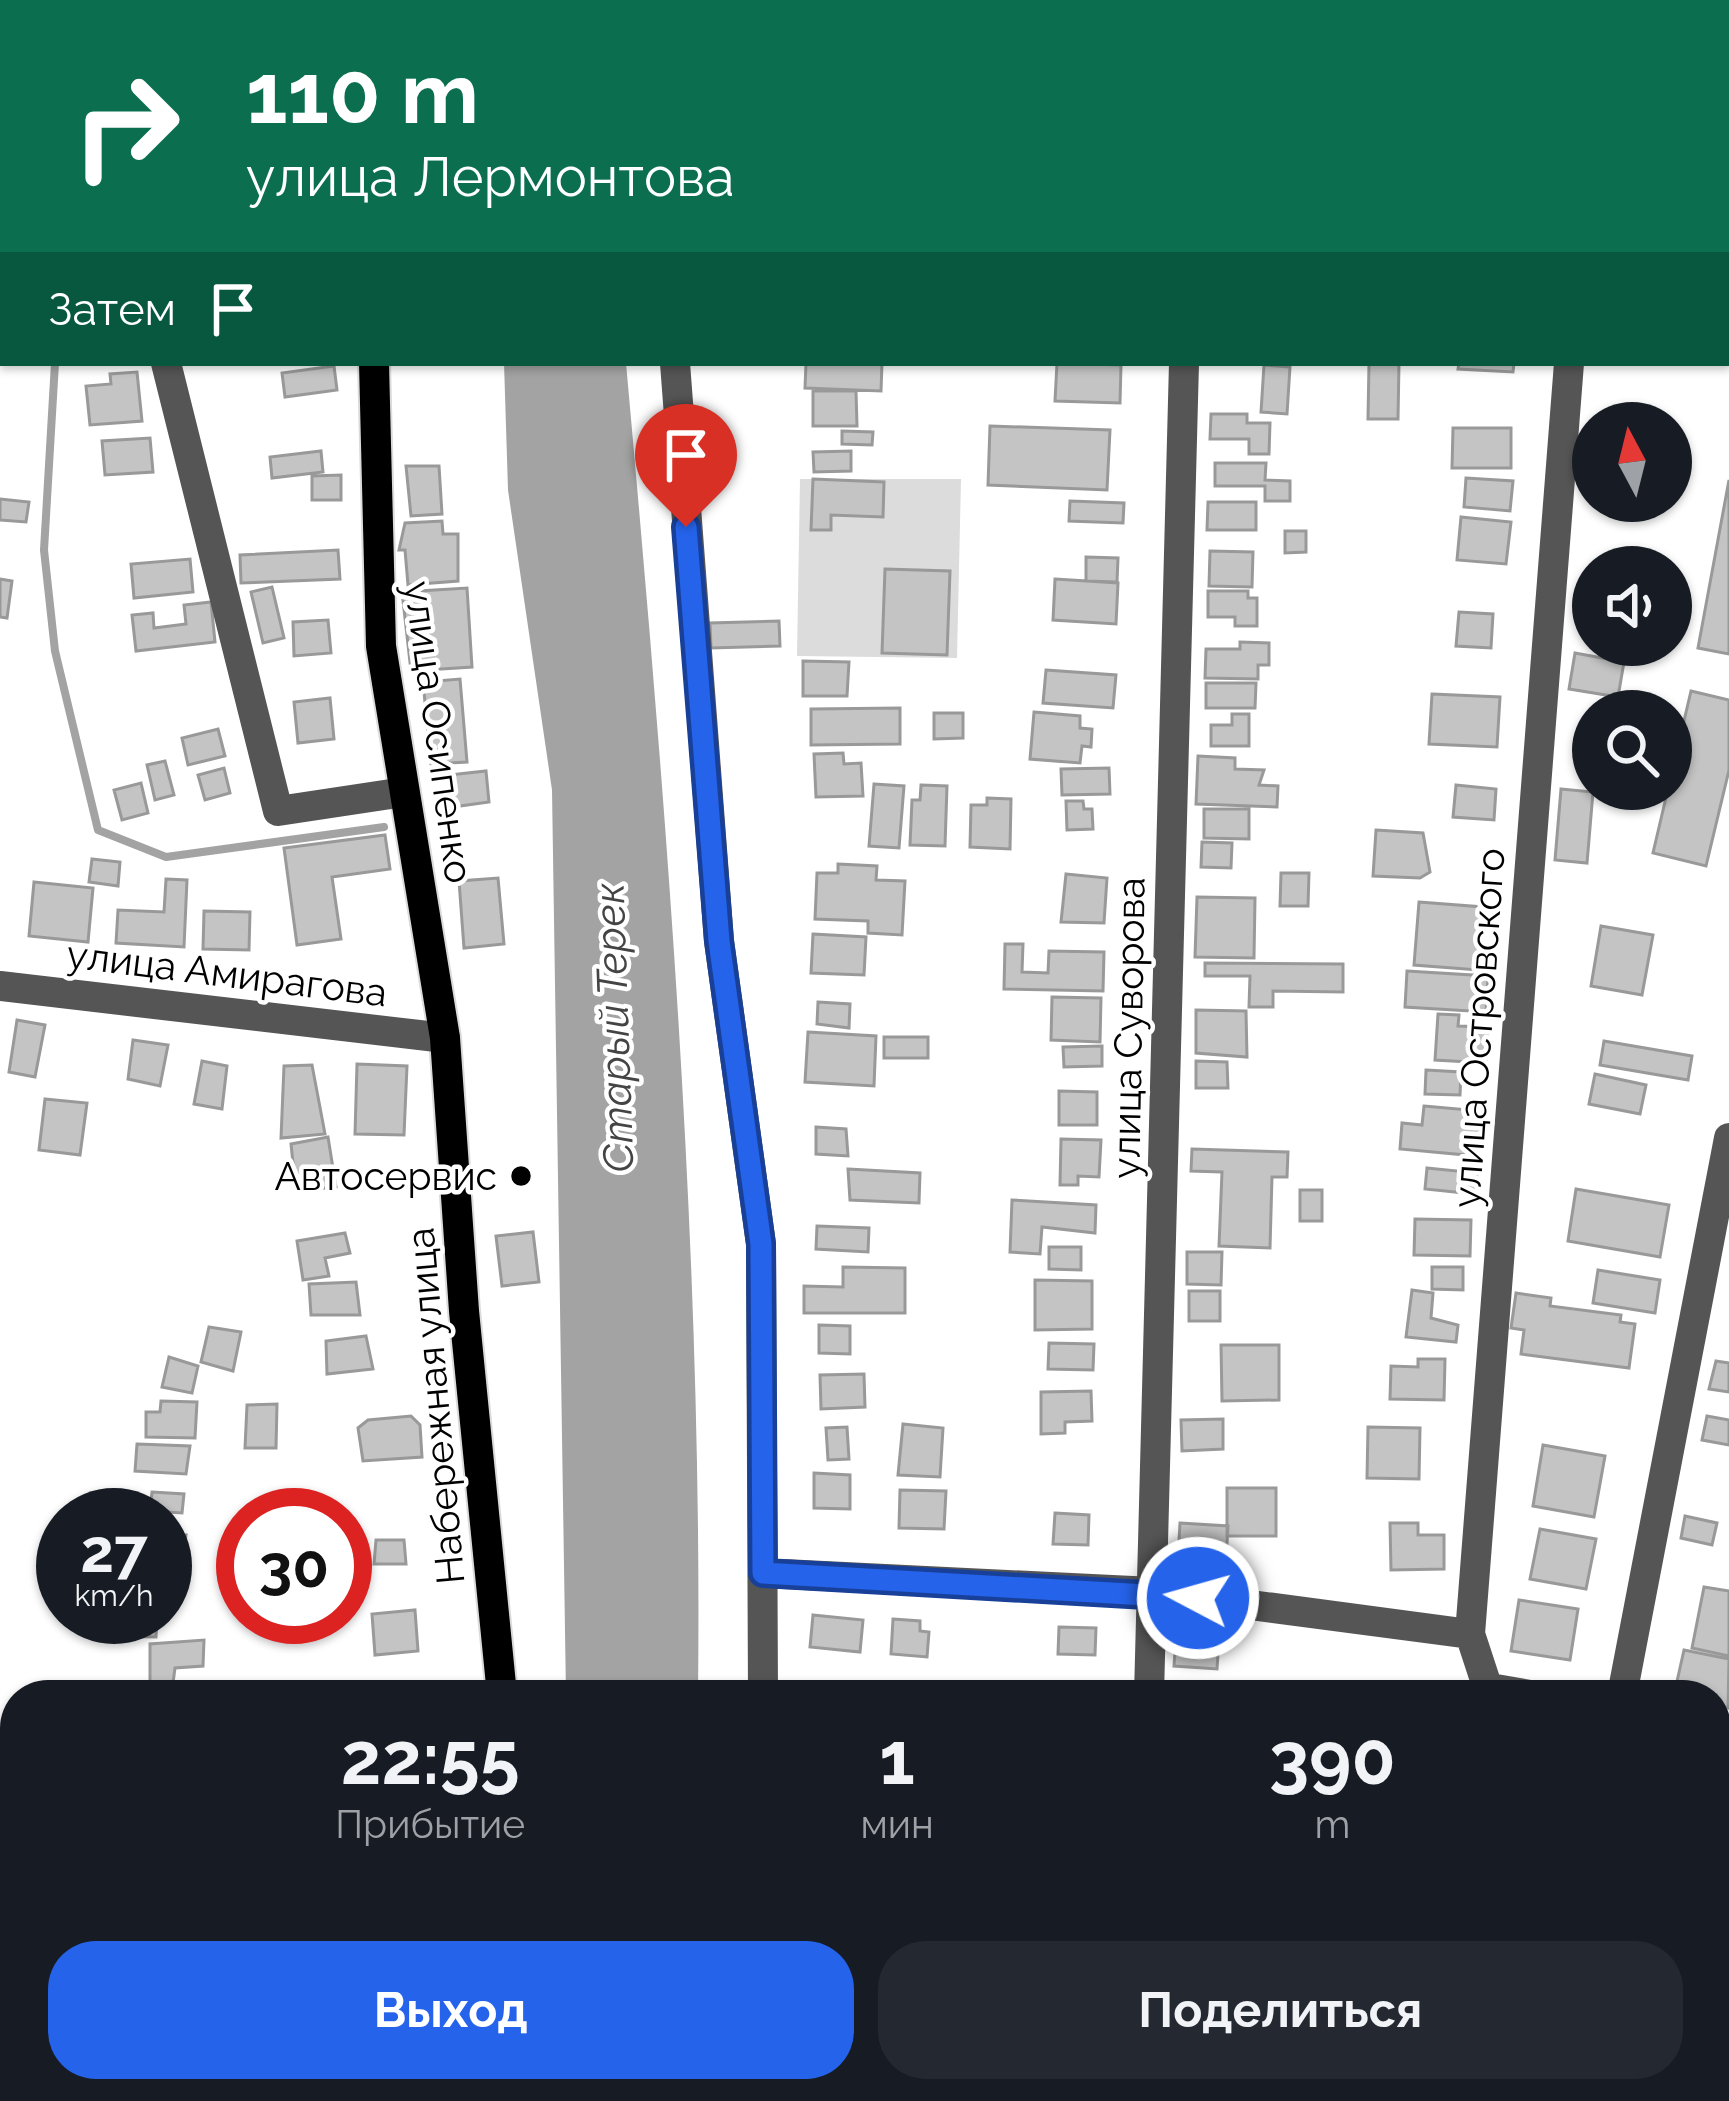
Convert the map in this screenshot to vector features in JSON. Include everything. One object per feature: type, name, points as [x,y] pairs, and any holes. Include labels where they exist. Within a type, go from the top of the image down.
[{"type":"main road","name":"улица Осипенко","points":[[374,366],[381,646],[445,1038]]},
{"type":"main road","name":"Набережная улица","points":[[445,1038],[464,1311],[501,1680]]},
{"type":"street","points":[[167,366],[278,811],[404,792]]},
{"type":"street","points":[[675,366],[719,941],[761,1244],[764,1680]]},
{"type":"street","name":"улица Суворова","points":[[1150,1680],[1184,366]]},
{"type":"street","name":"улица Островского","points":[[1486,1680],[1470,1634],[1568,366]]},
{"type":"street","name":"улица Амирагова","points":[[0,986],[445,1038]]},
{"type":"street","points":[[1625,1680],[1729,1138]]},
{"type":"street","points":[[763,1573],[1153,1592],[1470,1634]]},
{"type":"shaded area","points":[[800,479],[961,479],[957,658],[797,656]]},
{"type":"water","name":"Старый Терек","points":[[504,366],[626,366],[679,1028],[694,1361],[698,1680],[566,1680],[552,790],[508,490]]},
{"type":"building","points":[[334,366],[337,390],[285,397],[282,373]]},
{"type":"building","points":[[806,366],[882,366],[881,391],[805,388]]},
{"type":"building","points":[[1057,366],[1121,366],[1120,403],[1055,401]]},
{"type":"building","points":[[1264,366],[1290,367],[1287,414],[1261,412]]},
{"type":"building","points":[[1369,366],[1399,366],[1398,419],[1368,419]]},
{"type":"building","points":[[1458,366],[1514,366],[1513,372]]},
{"type":"building","points":[[137,372],[142,421],[90,425],[86,386],[111,384],[110,374]]},
{"type":"building","points":[[813,391],[856,391],[857,426],[813,426]]},
{"type":"building","points":[[1211,414],[1247,414],[1247,423],[1270,423],[1269,454],[1249,454],[1249,439],[1210,439]]},
{"type":"building","points":[[990,426],[1110,430],[1107,490],[988,485]]},
{"type":"building","points":[[1453,428],[1511,428],[1511,468],[1452,468]]},
{"type":"building","points":[[842,431],[873,432],[872,445],[842,444]]},
{"type":"building","points":[[150,438],[153,472],[105,475],[102,441]]},
{"type":"building","points":[[321,451],[323,472],[272,478],[270,457]]},
{"type":"building","points":[[851,451],[851,471],[814,472],[813,452]]},
{"type":"building","points":[[1215,463],[1266,463],[1265,480],[1290,481],[1290,501],[1265,501],[1265,486],[1215,486]]},
{"type":"building","points":[[406,466],[439,466],[442,514],[411,516]]},
{"type":"building","points":[[341,475],[341,500],[312,500],[312,476]]},
{"type":"building","points":[[1466,478],[1513,481],[1510,511],[1464,507]]},
{"type":"building","points":[[813,479],[884,482],[883,517],[831,515],[831,530],[811,530]]},
{"type":"building","points":[[1729,480],[1729,654],[1698,648]]},
{"type":"building","points":[[0,499],[29,502],[26,522],[0,520]]},
{"type":"building","points":[[1070,501],[1124,503],[1123,523],[1069,521]]},
{"type":"building","points":[[1208,502],[1256,502],[1256,530],[1207,530]]},
{"type":"building","points":[[1461,517],[1511,522],[1506,564],[1457,560]]},
{"type":"building","points":[[442,521],[443,534],[458,534],[458,581],[408,585],[405,550],[399,550],[405,523]]},
{"type":"building","points":[[1285,531],[1306,531],[1306,552],[1285,553]]},
{"type":"building","points":[[338,550],[340,579],[241,583],[240,555]]},
{"type":"building","points":[[1210,551],[1253,552],[1252,587],[1209,586]]},
{"type":"building","points":[[1086,557],[1118,558],[1117,582],[1086,581]]},
{"type":"building","points":[[190,559],[193,592],[134,598],[131,564]]},
{"type":"building","points":[[885,569],[950,571],[947,655],[882,653]]},
{"type":"building","points":[[0,579],[12,581],[7,618],[0,617]]},
{"type":"building","points":[[1055,579],[1118,583],[1116,624],[1053,620]]},
{"type":"building","points":[[272,587],[284,638],[263,643],[251,592]]},
{"type":"building","points":[[467,588],[472,667],[411,671],[402,592]]},
{"type":"building","points":[[1208,591],[1248,591],[1248,598],[1257,598],[1257,626],[1235,626],[1235,617],[1208,617]]},
{"type":"building","points":[[211,602],[215,642],[136,651],[132,615],[153,613],[154,628],[186,624],[184,605]]},
{"type":"building","points":[[1459,612],[1493,614],[1491,648],[1456,646]]},
{"type":"building","points":[[328,620],[331,653],[294,656],[293,622]]},
{"type":"building","points":[[779,621],[780,646],[711,648],[710,623]]},
{"type":"building","points":[[1240,642],[1269,643],[1269,665],[1258,665],[1258,679],[1205,678],[1206,649],[1240,649]]},
{"type":"building","points":[[803,661],[849,662],[847,696],[803,696]]},
{"type":"building","points":[[1573,666],[1623,666],[1619,690],[1569,689]]},
{"type":"building","points":[[1046,670],[1116,675],[1113,708],[1043,703]]},
{"type":"building","points":[[460,679],[467,762],[431,764],[423,682]]},
{"type":"building","points":[[1206,683],[1256,683],[1255,708],[1206,708]]},
{"type":"building","points":[[1692,691],[1729,700],[1729,770],[1706,866],[1653,853],[1663,810],[1692,810]]},
{"type":"building","points":[[1432,694],[1500,697],[1497,747],[1429,744]]},
{"type":"building","points":[[330,698],[334,739],[298,743],[294,702]]},
{"type":"building","points":[[900,708],[900,744],[811,745],[811,709]]},
{"type":"building","points":[[1034,712],[1080,716],[1080,728],[1092,729],[1091,747],[1082,746],[1080,763],[1030,759]]},
{"type":"building","points":[[934,713],[963,713],[963,738],[934,739]]},
{"type":"building","points":[[1232,714],[1249,714],[1249,746],[1211,746],[1211,725],[1232,725]]},
{"type":"building","points":[[218,729],[225,756],[188,765],[182,738]]},
{"type":"building","points":[[843,753],[844,764],[861,763],[863,796],[816,797],[814,754]]},
{"type":"building","points":[[1198,756],[1235,758],[1235,769],[1264,770],[1259,785],[1278,786],[1277,807],[1196,804]]},
{"type":"building","points":[[165,761],[174,795],[155,800],[147,765]]},
{"type":"building","points":[[224,768],[230,793],[205,800],[198,775]]},
{"type":"building","points":[[1109,768],[1110,794],[1062,795],[1061,769]]},
{"type":"building","points":[[486,771],[489,802],[453,807],[449,775]]},
{"type":"building","points":[[141,783],[148,813],[122,820],[114,790]]},
{"type":"building","points":[[874,784],[904,786],[899,848],[869,846]]},
{"type":"building","points":[[921,785],[947,786],[945,846],[910,845],[912,800],[920,800]]},
{"type":"building","points":[[1456,785],[1496,789],[1494,820],[1453,817]]},
{"type":"building","points":[[1561,789],[1572,790],[1572,810],[1591,810],[1587,863],[1555,860]]},
{"type":"building","points":[[987,798],[1011,799],[1010,849],[970,847],[971,805],[987,805]]},
{"type":"building","points":[[1066,801],[1083,801],[1084,809],[1092,809],[1093,829],[1067,830]]},
{"type":"building","points":[[1204,809],[1249,809],[1249,839],[1204,838]]},
{"type":"building","points":[[1376,830],[1423,833],[1430,872],[1420,878],[1373,876]]},
{"type":"building","points":[[385,835],[390,869],[332,877],[341,939],[297,945],[284,848]]},
{"type":"building","points":[[1202,842],[1232,843],[1231,868],[1201,867]]},
{"type":"building","points":[[92,859],[120,862],[118,886],[89,882]]},
{"type":"building","points":[[838,864],[877,866],[876,880],[905,881],[902,935],[868,933],[868,921],[815,919],[817,873],[838,873]]},
{"type":"building","points":[[1281,873],[1309,873],[1308,906],[1280,906]]},
{"type":"building","points":[[1066,874],[1107,878],[1104,923],[1061,922]]},
{"type":"building","points":[[498,878],[504,944],[464,948],[459,881]]},
{"type":"building","points":[[166,879],[187,880],[184,947],[116,943],[118,910],[164,912]]},
{"type":"building","points":[[34,882],[93,888],[88,942],[29,936]]},
{"type":"building","points":[[1197,897],[1255,898],[1254,958],[1195,957]]},
{"type":"building","points":[[1419,902],[1483,907],[1478,970],[1414,965]]},
{"type":"building","points":[[204,911],[250,912],[249,950],[203,949]]},
{"type":"building","points":[[1601,926],[1653,935],[1642,995],[1591,986]]},
{"type":"building","points":[[813,934],[866,937],[864,975],[811,973]]},
{"type":"building","points":[[1005,944],[1023,944],[1022,972],[1048,973],[1049,951],[1104,952],[1103,991],[1004,989]]},
{"type":"building","points":[[1205,963],[1343,964],[1343,992],[1273,991],[1273,1007],[1249,1007],[1250,976],[1205,976]]},
{"type":"building","points":[[1407,971],[1488,976],[1486,1012],[1405,1007]]},
{"type":"building","points":[[1052,997],[1101,998],[1100,1042],[1051,1040]]},
{"type":"building","points":[[818,1002],[850,1004],[849,1028],[817,1024]]},
{"type":"building","points":[[1196,1010],[1246,1011],[1247,1057],[1196,1053]]},
{"type":"building","points":[[1438,1014],[1459,1015],[1458,1026],[1488,1027],[1486,1063],[1435,1060]]},
{"type":"building","points":[[17,1020],[45,1025],[35,1077],[9,1072]]},
{"type":"building","points":[[808,1032],[876,1036],[874,1086],[805,1082]]},
{"type":"building","points":[[884,1037],[928,1037],[928,1058],[884,1058]]},
{"type":"building","points":[[133,1040],[168,1045],[160,1086],[128,1079]]},
{"type":"building","points":[[1604,1041],[1692,1056],[1688,1080],[1600,1065]]},
{"type":"building","points":[[1102,1046],[1102,1066],[1064,1067],[1063,1047]]},
{"type":"building","points":[[202,1061],[227,1066],[222,1109],[194,1104]]},
{"type":"building","points":[[1196,1061],[1227,1062],[1228,1088],[1196,1088]]},
{"type":"building","points":[[357,1064],[407,1066],[404,1135],[355,1134]]},
{"type":"building","points":[[312,1065],[325,1134],[281,1138],[284,1066]]},
{"type":"building","points":[[1426,1070],[1461,1072],[1460,1095],[1425,1094]]},
{"type":"building","points":[[1595,1074],[1646,1085],[1640,1114],[1589,1104]]},
{"type":"building","points":[[1059,1091],[1097,1092],[1097,1125],[1059,1125]]},
{"type":"building","points":[[45,1099],[87,1103],[80,1155],[39,1150]]},
{"type":"building","points":[[1424,1106],[1481,1111],[1477,1156],[1400,1149],[1402,1123],[1422,1125]]},
{"type":"building","points":[[816,1127],[846,1129],[848,1156],[816,1154]]},
{"type":"building","points":[[328,1137],[336,1187],[296,1191],[291,1144]]},
{"type":"building","points":[[1061,1139],[1101,1140],[1099,1177],[1078,1176],[1078,1185],[1060,1185]]},
{"type":"building","points":[[1192,1149],[1288,1152],[1287,1177],[1272,1177],[1270,1248],[1219,1246],[1222,1172],[1191,1171]]},
{"type":"building","points":[[1427,1168],[1477,1173],[1475,1194],[1425,1189]]},
{"type":"building","points":[[848,1169],[920,1173],[919,1203],[850,1200]]},
{"type":"building","points":[[1576,1189],[1669,1205],[1660,1257],[1568,1241]]},
{"type":"building","points":[[1300,1190],[1322,1190],[1322,1221],[1300,1221]]},
{"type":"building","points":[[1012,1200],[1096,1205],[1095,1233],[1042,1227],[1040,1254],[1010,1252]]},
{"type":"building","points":[[1415,1219],[1471,1220],[1470,1256],[1414,1255]]},
{"type":"building","points":[[817,1226],[869,1228],[868,1252],[816,1249]]},
{"type":"building","points":[[533,1232],[539,1282],[502,1286],[496,1236]]},
{"type":"building","points":[[345,1233],[350,1253],[325,1258],[329,1276],[303,1280],[297,1241]]},
{"type":"building","points":[[1049,1247],[1081,1247],[1081,1270],[1049,1269]]},
{"type":"building","points":[[1187,1252],[1222,1252],[1221,1285],[1187,1284]]},
{"type":"building","points":[[843,1267],[905,1268],[905,1313],[804,1313],[804,1286],[843,1287]]},
{"type":"building","points":[[1432,1267],[1463,1267],[1463,1290],[1432,1289]]},
{"type":"building","points":[[1598,1270],[1660,1280],[1655,1313],[1593,1303]]},
{"type":"building","points":[[1035,1280],[1092,1281],[1092,1329],[1035,1330]]},
{"type":"building","points":[[356,1282],[360,1315],[311,1315],[309,1284]]},
{"type":"building","points":[[1412,1290],[1433,1293],[1431,1318],[1458,1325],[1456,1342],[1406,1337]]},
{"type":"building","points":[[1189,1291],[1220,1291],[1220,1321],[1189,1321]]},
{"type":"building","points":[[1516,1293],[1551,1298],[1550,1306],[1621,1315],[1620,1322],[1635,1324],[1629,1368],[1521,1354],[1524,1330],[1511,1328]]},
{"type":"building","points":[[819,1325],[850,1326],[850,1354],[819,1353]]},
{"type":"building","points":[[209,1327],[241,1332],[233,1371],[201,1362]]},
{"type":"building","points":[[366,1336],[373,1369],[327,1374],[326,1341]]},
{"type":"building","points":[[1049,1343],[1094,1344],[1093,1370],[1048,1369]]},
{"type":"building","points":[[1221,1345],[1279,1345],[1279,1400],[1222,1401]]},
{"type":"building","points":[[169,1357],[198,1366],[192,1393],[162,1387]]},
{"type":"building","points":[[1418,1359],[1445,1359],[1444,1400],[1390,1399],[1391,1366],[1418,1367]]},
{"type":"building","points":[[1716,1361],[1729,1363],[1729,1392],[1709,1389]]},
{"type":"building","points":[[864,1374],[865,1407],[821,1409],[820,1375]]},
{"type":"building","points":[[1091,1391],[1092,1421],[1065,1422],[1065,1433],[1041,1434],[1041,1392]]},
{"type":"building","points":[[161,1401],[197,1402],[195,1438],[146,1437],[146,1412],[160,1412]]},
{"type":"building","points":[[277,1404],[276,1448],[245,1448],[247,1405]]},
{"type":"building","points":[[411,1416],[420,1425],[422,1457],[363,1461],[358,1428],[368,1420]]},
{"type":"building","points":[[1707,1416],[1729,1420],[1729,1445],[1702,1440]]},
{"type":"building","points":[[1223,1419],[1223,1449],[1182,1451],[1181,1420]]},
{"type":"building","points":[[903,1424],[943,1428],[940,1477],[898,1475]]},
{"type":"building","points":[[847,1427],[849,1459],[828,1460],[826,1428]]},
{"type":"building","points":[[1368,1427],[1420,1428],[1419,1479],[1367,1478]]},
{"type":"building","points":[[137,1444],[190,1446],[186,1474],[135,1471]]},
{"type":"building","points":[[1543,1445],[1605,1456],[1594,1517],[1533,1506]]},
{"type":"building","points":[[814,1473],[850,1475],[850,1509],[814,1508]]},
{"type":"building","points":[[1227,1488],[1276,1488],[1276,1536],[1227,1536]]},
{"type":"building","points":[[900,1490],[946,1491],[944,1529],[899,1528]]},
{"type":"building","points":[[1055,1513],[1089,1515],[1088,1545],[1053,1544]]},
{"type":"building","points":[[1685,1516],[1717,1523],[1712,1545],[1681,1538]]},
{"type":"building","points":[[1180,1523],[1228,1526],[1226,1561],[1178,1558]]},
{"type":"building","points":[[1390,1523],[1418,1523],[1418,1535],[1444,1535],[1444,1569],[1391,1570]]},
{"type":"building","points":[[1540,1529],[1596,1539],[1586,1589],[1530,1579]]},
{"type":"building","points":[[376,1540],[404,1540],[406,1564],[374,1564]]},
{"type":"building","points":[[1704,1587],[1729,1591],[1729,1656],[1692,1648]]},
{"type":"building","points":[[1519,1600],[1578,1609],[1570,1660],[1511,1651]]},
{"type":"building","points":[[415,1610],[418,1651],[375,1655],[372,1614]]},
{"type":"building","points":[[813,1615],[863,1620],[860,1652],[810,1647]]},
{"type":"building","points":[[893,1619],[920,1621],[920,1631],[929,1632],[927,1657],[891,1654]]},
{"type":"building","points":[[1059,1627],[1096,1628],[1095,1655],[1058,1654]]},
{"type":"building","points":[[1176,1636],[1219,1639],[1217,1669],[1174,1666]]},
{"type":"building","points":[[204,1640],[203,1666],[175,1668],[173,1680],[150,1680],[150,1644]]},
{"type":"building","points":[[1684,1650],[1729,1659],[1729,1680],[1677,1680]]},
{"type":"waterway","points":[[55,366],[44,550],[55,651],[98,830],[166,857],[384,827]]},
{"type":"place","name":"Автосервис","points":[[521,1176]]},
{"type":"route","points":[[686,527],[719,941],[761,1244],[763,1573],[1198,1598]]}]
